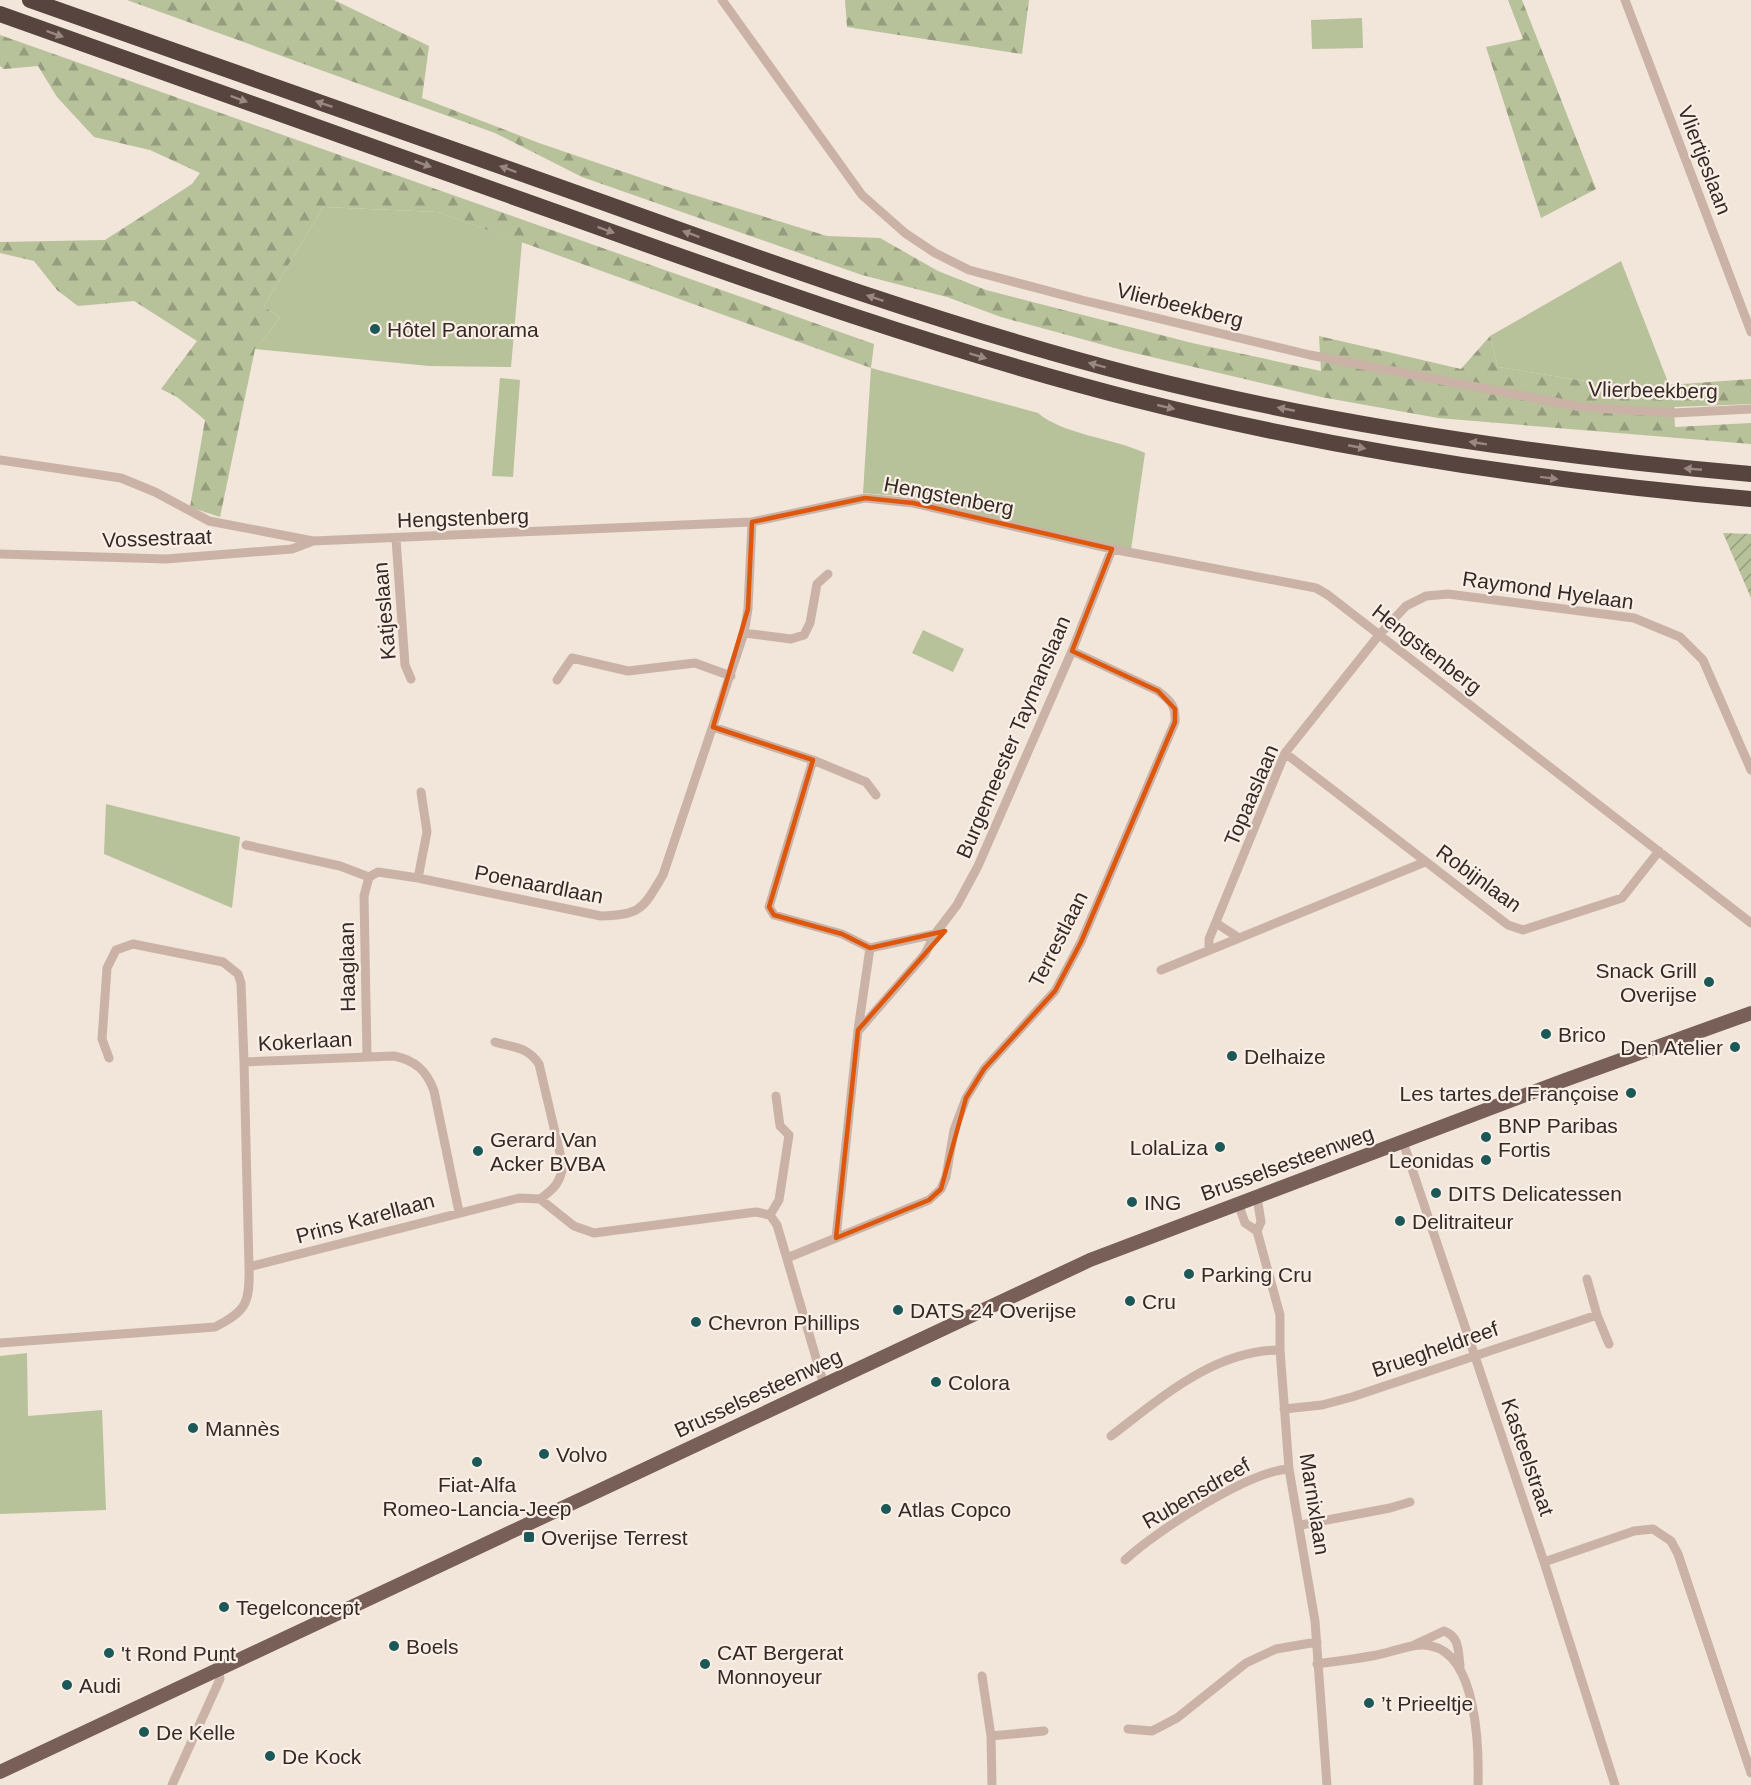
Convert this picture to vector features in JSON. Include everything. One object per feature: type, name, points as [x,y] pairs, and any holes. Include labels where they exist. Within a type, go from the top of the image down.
[{"type":"highway","points":[[30,0],[817,279],[1043,350],[1251,402],[1404,431],[1547,453],[1751,474]]},
{"type":"highway","points":[[0,14],[808,302],[1012,367],[1264,430],[1404,456],[1533,476],[1751,499]]},
{"type":"main road","name":"Brusselsesteenweg","points":[[0,1772],[218,1667],[1090,1260],[1751,1013]]},
{"type":"street","name":"Vlierbeekberg","points":[[722,0],[862,195],[905,233],[935,253],[969,270],[1310,355],[1581,407],[1674,413],[1751,409]]},
{"type":"street","name":"Vliertjeslaan","points":[[1625,0],[1751,332]]},
{"type":"street","name":"Hengstenberg","points":[[0,460],[120,478],[138,483],[209,521],[313,541],[752,522],[865,498],[913,503],[1112,549],[1316,588],[1750,919]]},
{"type":"street","name":"Poenaardlaan","points":[[246,845],[340,866],[369,877],[378,872],[418,878],[601,916],[624,915],[644,907],[663,875],[744,633],[748,609],[752,522]]},
{"type":"street","name":"Katjeslaan","points":[[396,539],[405,665],[411,679]]},
{"type":"street","name":"Vossestraat","points":[[0,554],[166,559],[292,549],[313,541]]},
{"type":"street","name":"Burgemeester Taymanslaan","points":[[858,1030],[925,954],[935,934],[957,905],[978,866],[1072,651],[1112,549]]},
{"type":"street","points":[[744,633],[791,639],[804,635],[810,623],[817,584],[828,574]]},
{"type":"street","name":"Raymond Hyelaan","points":[[1379,635],[1406,606],[1426,596],[1448,594],[1634,618],[1680,637],[1703,660],[1751,770]]},
{"type":"street","name":"Topaaslaan","points":[[1209,950],[1209,939],[1285,753],[1379,635]]},
{"type":"street","name":"Terrestlaan","points":[[787,1258],[929,1200],[941,1189],[946,1177],[954,1130],[966,1098],[984,1069],[1055,991],[1082,942],[1175,722],[1175,709],[1171,700],[1158,691],[1072,651]]},
{"type":"street","points":[[557,680],[572,658],[628,671],[695,663],[731,676]]},
{"type":"street","points":[[713,727],[813,760],[866,782],[876,795]]},
{"type":"street","name":"Robijnlaan","points":[[1285,753],[1509,925],[1523,930],[1622,898],[1659,851]]},
{"type":"street","points":[[813,760],[769,907],[774,915],[842,934],[870,948],[935,934]]},
{"type":"street","points":[[418,878],[427,832],[422,792]]},
{"type":"street","points":[[1161,970],[1425,862]]},
{"type":"street","name":"Haaglaan","points":[[367,1056],[364,896],[369,877]]},
{"type":"street","points":[[1216,923],[1239,938]]},
{"type":"street","points":[[109,1058],[102,1039],[107,968],[116,950],[133,944],[223,962],[231,966],[241,983],[243,1062]]},
{"type":"street","points":[[836,1238],[858,1030],[870,948]]},
{"type":"street","points":[[495,1042],[521,1047],[532,1053],[539,1064],[563,1166],[561,1179],[553,1190],[540,1198],[574,1226],[594,1233],[756,1212],[770,1215],[777,1225],[824,1385]]},
{"type":"street","name":"Kokerlaan","points":[[249,1268],[243,1062],[367,1056],[404,1058],[419,1066],[430,1081],[459,1212]]},
{"type":"street","points":[[770,1215],[779,1200],[789,1135],[780,1126],[776,1096]]},
{"type":"street","name":"Kasteelstraat","points":[[1403,1142],[1544,1562],[1615,1785]]},
{"type":"street","name":"Marnixlaan","points":[[1257,1197],[1261,1222],[1257,1231],[1280,1315],[1280,1350],[1289,1469],[1301,1525],[1317,1642],[1327,1785]]},
{"type":"street","name":"Prins Karellaan","points":[[249,1268],[459,1212],[519,1198],[540,1198]]},
{"type":"street","name":"Marnixlaan","points":[[1238,1203],[1245,1223],[1257,1231]]},
{"type":"street","points":[[0,1343],[215,1327],[236,1317],[245,1305],[249,1290],[249,1268]]},
{"type":"street","points":[[1587,1279],[1597,1315],[1609,1344]]},
{"type":"street","name":"Bruegheldreef","points":[[1284,1409],[1322,1405],[1352,1397],[1474,1354],[1597,1315]]},
{"type":"street","points":[[1111,1436],[1177,1386],[1214,1366],[1259,1350],[1280,1350]]},
{"type":"street","name":"Rubensdreef","points":[[1125,1560],[1150,1538],[1208,1503],[1272,1470],[1289,1469]]},
{"type":"street","points":[[1301,1525],[1410,1502]]},
{"type":"street","points":[[1544,1562],[1634,1531],[1653,1529],[1671,1541],[1678,1554],[1751,1773]]},
{"type":"street","points":[[1317,1664],[1377,1655],[1414,1646],[1444,1631],[1451,1634],[1457,1639],[1461,1668],[1471,1701],[1479,1764],[1478,1785]]},
{"type":"street","points":[[1128,1729],[1152,1731],[1177,1718],[1246,1663],[1276,1649],[1317,1642]]},
{"type":"street","points":[[1414,1646],[1431,1646],[1448,1653],[1461,1668]]},
{"type":"street","points":[[172,1785],[220,1679],[218,1667]]},
{"type":"street","points":[[981,1676],[991,1736],[992,1785]]},
{"type":"street","points":[[991,1736],[1044,1731]]},
{"type":"highlighted area","points":[[865,498],[913,503],[1112,549],[1072,651],[1158,691],[1175,709],[1175,722],[1081,942],[1055,991],[984,1069],[966,1098],[941,1189],[929,1200],[836,1238],[858,1030],[945,931],[870,948],[842,934],[774,915],[769,907],[813,760],[713,727],[748,609],[752,522]]},
{"type":"green space","points":[[127,0],[334,0],[429,46],[422,98],[539,143],[671,188],[827,236],[880,238],[938,271],[986,290],[1192,343],[1321,371],[1319,336],[1461,369],[1490,336],[1498,367],[1672,395],[1669,385],[1751,379],[1751,404],[1674,407],[1675,427],[1751,423],[1751,444],[1438,418],[1321,397],[1122,350],[1001,317],[947,297],[862,275],[582,177],[495,133]]},
{"type":"green space","points":[[845,0],[1029,0],[1022,54],[847,27]]},
{"type":"green space","points":[[1508,0],[1522,0],[1596,189],[1541,218],[1486,47],[1523,39]]},
{"type":"green space","points":[[1362,18],[1363,48],[1312,49],[1311,20]]},
{"type":"green space","points":[[0,35],[874,344],[871,368],[438,212],[323,207],[264,306],[280,318],[255,349],[220,517],[190,507],[205,420],[177,397],[161,389],[197,341],[134,301],[78,306],[57,290],[34,261],[0,253],[0,242],[105,240],[192,184],[200,173],[150,150],[94,137],[57,97],[38,66],[4,69],[0,66]]},
{"type":"green space","points":[[323,207],[438,212],[522,242],[511,367],[429,366],[255,349],[280,318],[264,306]]},
{"type":"green space","points":[[1621,261],[1673,395],[1498,367],[1490,336]]},
{"type":"green space","points":[[871,368],[1038,413],[1061,426],[1145,453],[1131,550],[908,497],[863,493]]},
{"type":"green space","points":[[500,378],[520,380],[513,477],[492,476]]},
{"type":"green space","points":[[1723,533],[1751,534],[1751,598]]},
{"type":"green space","points":[[923,630],[964,649],[953,672],[912,653]]},
{"type":"green space","points":[[106,804],[240,837],[232,908],[104,854]]},
{"type":"green space","points":[[27,1353],[28,1416],[102,1410],[106,1510],[0,1514],[0,1356]]},
{"type":"place","name":"Hôtel Panorama","points":[[375,329]]},
{"type":"place","name":"Snack Grill Overijse","points":[[1709,982]]},
{"type":"place","name":"Brico","points":[[1546,1034]]},
{"type":"place","name":"Den Atelier","points":[[1735,1047]]},
{"type":"place","name":"Delhaize","points":[[1232,1056]]},
{"type":"place","name":"Les tartes de Françoise","points":[[1631,1093]]},
{"type":"place","name":"BNP Paribas Fortis","points":[[1486,1137]]},
{"type":"place","name":"LolaLiza","points":[[1220,1147]]},
{"type":"place","name":"Gerard Van Acker BVBA","points":[[478,1151]]},
{"type":"place","name":"Leonidas","points":[[1486,1160]]},
{"type":"place","name":"DITS Delicatessen","points":[[1436,1193]]},
{"type":"place","name":"ING","points":[[1132,1202]]},
{"type":"place","name":"Delitraiteur","points":[[1400,1221]]},
{"type":"place","name":"Parking Cru","points":[[1189,1274]]},
{"type":"place","name":"Cru","points":[[1130,1301]]},
{"type":"place","name":"DATS 24 Overijse","points":[[898,1310]]},
{"type":"place","name":"Chevron Phillips","points":[[696,1322]]},
{"type":"place","name":"Colora","points":[[936,1382]]},
{"type":"place","name":"Mannès","points":[[193,1428]]},
{"type":"place","name":"Volvo","points":[[544,1454]]},
{"type":"place","name":"Fiat-Alfa Romeo-Lancia-Jeep","points":[[477,1462]]},
{"type":"place","name":"Atlas Copco","points":[[886,1509]]},
{"type":"place","name":"Overijse Terrest","points":[[529,1537]]},
{"type":"place","name":"Tegelconcept","points":[[224,1607]]},
{"type":"place","name":"Boels","points":[[394,1646]]},
{"type":"place","name":"'t Rond Punt","points":[[109,1653]]},
{"type":"place","name":"CAT Bergerat Monnoyeur","points":[[705,1664]]},
{"type":"place","name":"Audi","points":[[67,1685]]},
{"type":"place","name":"’t Prieeltje","points":[[1369,1703]]},
{"type":"place","name":"De Kelle","points":[[144,1732]]},
{"type":"place","name":"De Kock","points":[[270,1756]]}]
